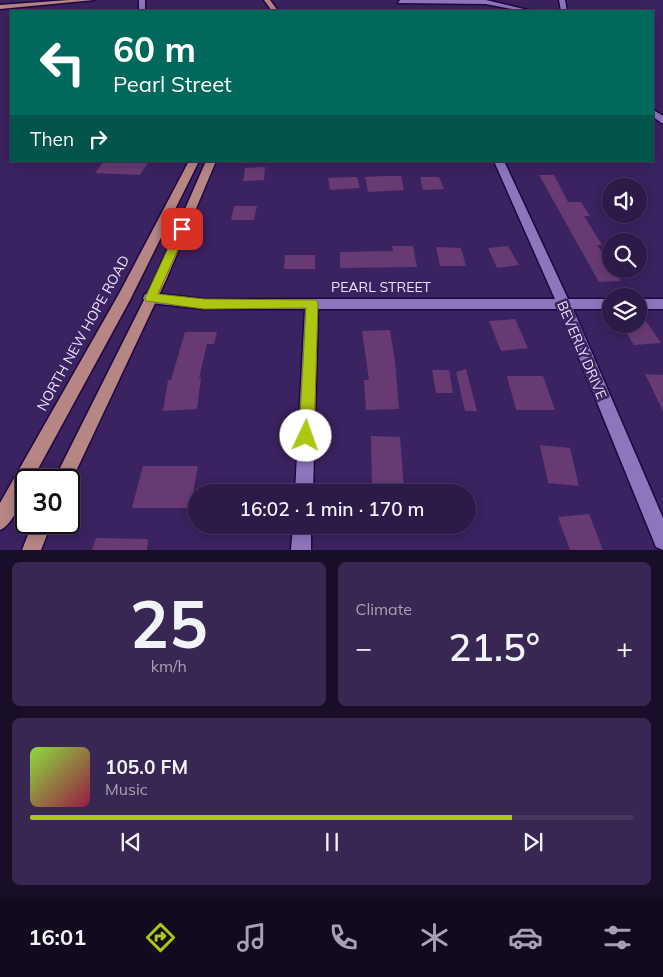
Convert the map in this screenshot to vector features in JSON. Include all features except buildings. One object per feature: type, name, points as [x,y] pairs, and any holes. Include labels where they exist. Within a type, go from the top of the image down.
[{"type":"main road","points":[[0,2],[26,0]]},
{"type":"main road","points":[[0,7],[91,0]]},
{"type":"main road","name":"NORTH NEW HOPE ROAD","points":[[0,521],[126,296],[193,162]]},
{"type":"main road","points":[[68,469],[150,298],[211,162]]},
{"type":"main road","points":[[31,550],[38,534]]},
{"type":"street","points":[[392,0],[400,2],[486,2],[524,10]]},
{"type":"street","points":[[400,2],[410,10]]},
{"type":"street","name":"BEVERLY DRIVE","points":[[499,162],[564,305],[663,540]]},
{"type":"street","name":"PEARL STREET","points":[[150,298],[204,304],[602,304]]},
{"type":"street","points":[[304,484],[312,303]]},
{"type":"street","points":[[647,304],[663,304]]},
{"type":"street","points":[[301,550],[302,534]]},
{"type":"route","points":[[182,229],[150,298],[204,304],[312,303],[306,436]]}]
